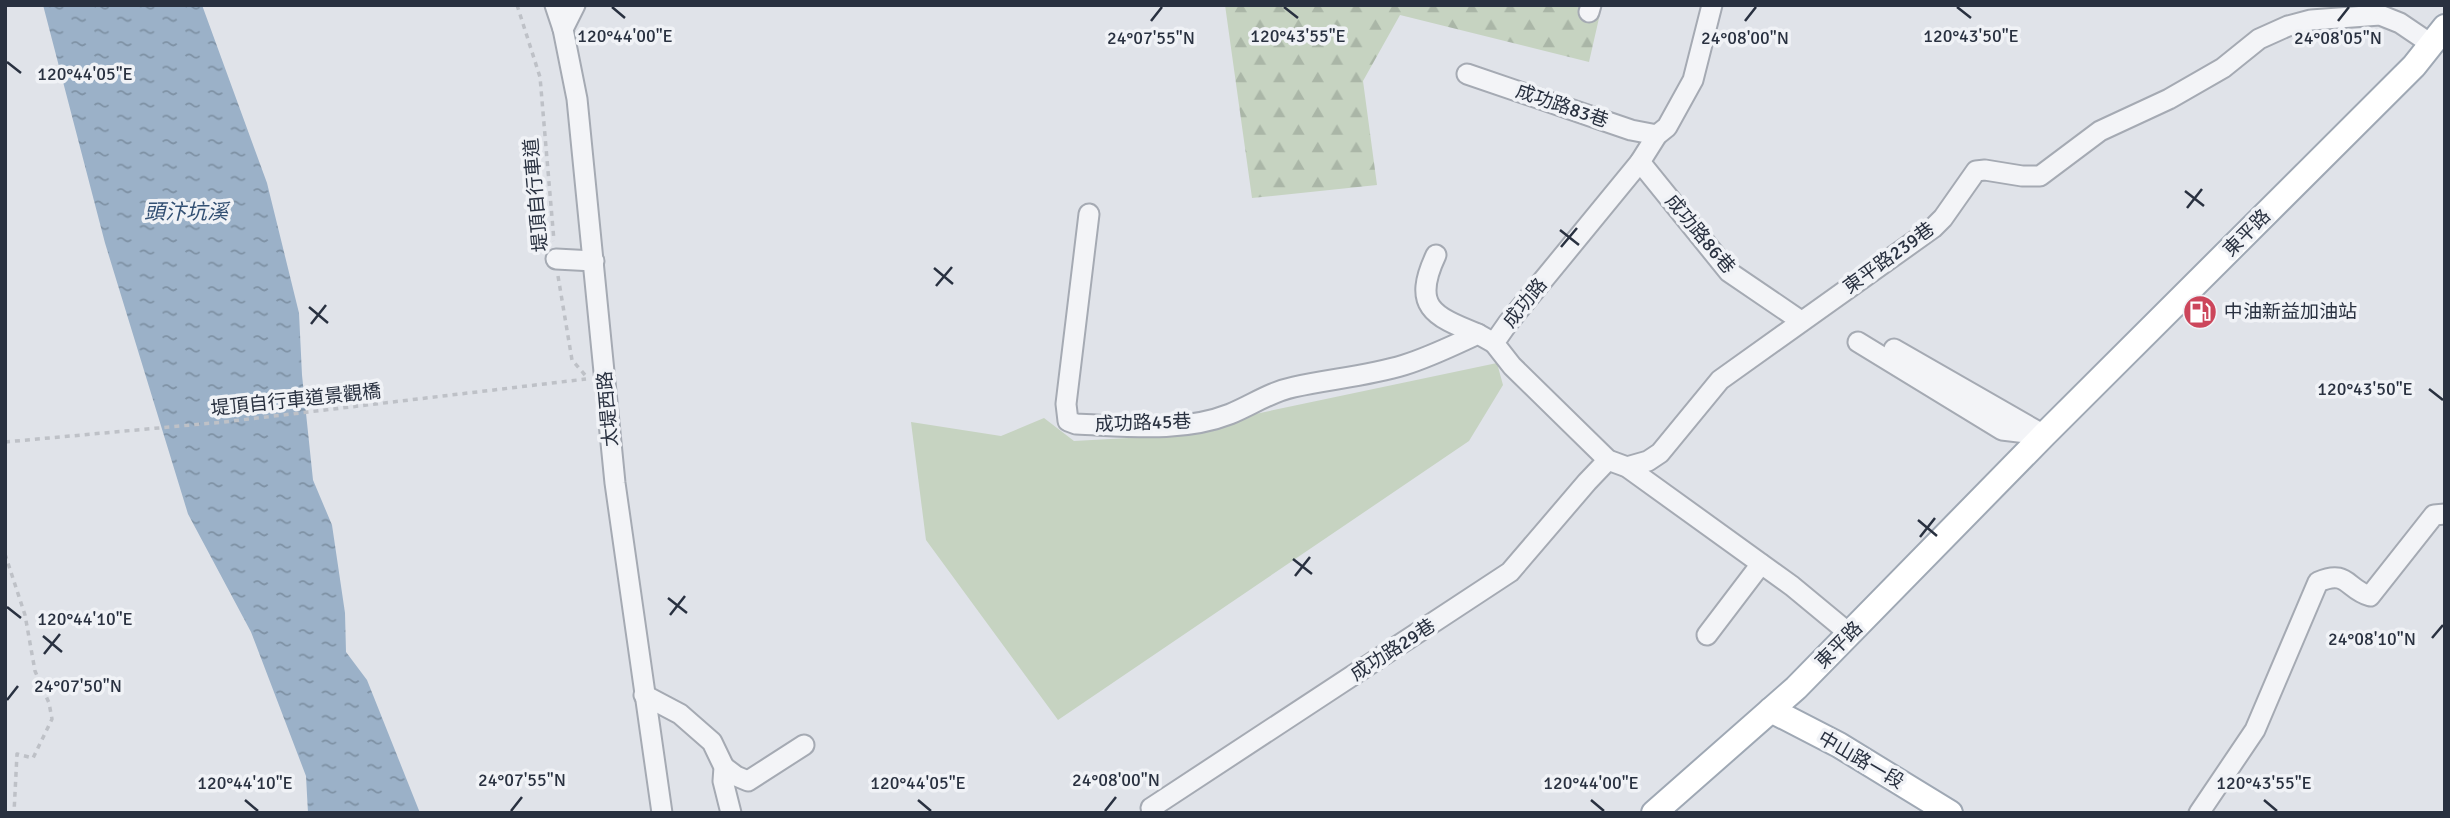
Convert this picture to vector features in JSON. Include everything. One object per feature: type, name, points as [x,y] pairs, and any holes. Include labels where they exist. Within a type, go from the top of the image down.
[{"type":"main road","name":"東平路","points":[[1654,813],[1770,710],[1850,634],[2044,435],[2404,76],[2438,35]]},
{"type":"main road","name":"中山路一段","points":[[1770,710],[1839,746],[1950,813]]},
{"type":"street","name":"太堤西路","points":[[555,5],[563,29],[577,99],[615,483],[662,813]]},
{"type":"street","points":[[563,29],[575,5]]},
{"type":"street","name":"成功路","points":[[1712,5],[1693,80],[1667,127],[1657,135],[1640,162],[1508,323],[1486,338],[1608,460],[1627,467],[1792,586],[1850,634]]},
{"type":"street","name":"東平路239巷","points":[[1627,467],[1648,461],[1660,453],[1720,380],[1933,228],[1976,171],[2040,176],[2100,131],[2169,99],[2223,68],[2259,39],[2288,26],[2311,20],[2380,15],[2438,35]]},
{"type":"street","name":"成功路83巷","points":[[1467,74],[1630,130],[1657,135]]},
{"type":"street","name":"成功路86巷","points":[[1640,162],[1729,272],[1801,321]]},
{"type":"street","name":"成功路45巷","points":[[1089,214],[1066,404],[1068,421],[1076,424],[1142,427],[1183,425],[1229,414],[1265,396],[1294,387],[1338,381],[1403,365],[1486,338]]},
{"type":"street","points":[[1436,255],[1426,276],[1426,299],[1432,308],[1451,324],[1486,338]]},
{"type":"street","points":[[556,260],[594,261]]},
{"type":"street","points":[[1858,342],[2001,430],[2044,435]]},
{"type":"street","points":[[1894,349],[2044,435]]},
{"type":"street","name":"成功路29巷","points":[[1153,811],[1510,572],[1608,460]]},
{"type":"street","points":[[2199,813],[2255,730],[2318,582],[2330,577],[2343,578],[2370,596],[2434,516],[2445,514]]},
{"type":"street","points":[[1707,635],[1760,564]]},
{"type":"street","points":[[644,695],[680,714],[712,742],[724,767],[748,781],[804,745]]},
{"type":"street","points":[[724,767],[723,781],[731,813]]},
{"type":"path","name":"堤頂自行車道","points":[[517,5],[540,77],[556,260],[572,360],[589,379]]},
{"type":"path","name":"堤頂自行車道景觀橋","points":[[5,442],[224,422],[589,379]]},
{"type":"path","points":[[5,554],[25,615],[35,671],[49,703],[52,719],[33,758],[17,754],[14,813]]},
{"type":"green space","points":[[1225,5],[1602,5],[1589,62],[1400,15],[1363,81],[1377,185],[1252,198]]},
{"type":"green space","points":[[1497,363],[1503,385],[1469,441],[1058,720],[926,540],[911,422],[1001,436],[1044,418],[1074,441],[1146,437]]},
{"type":"water","name":"頭汴坑溪","points":[[43,5],[202,5],[267,183],[299,313],[302,375],[313,480],[332,525],[345,613],[346,652],[367,680],[420,813],[308,813],[306,776],[251,632],[188,514],[105,243]]},
{"type":"place","name":"中油新益加油站","points":[[2200,312]]}]
